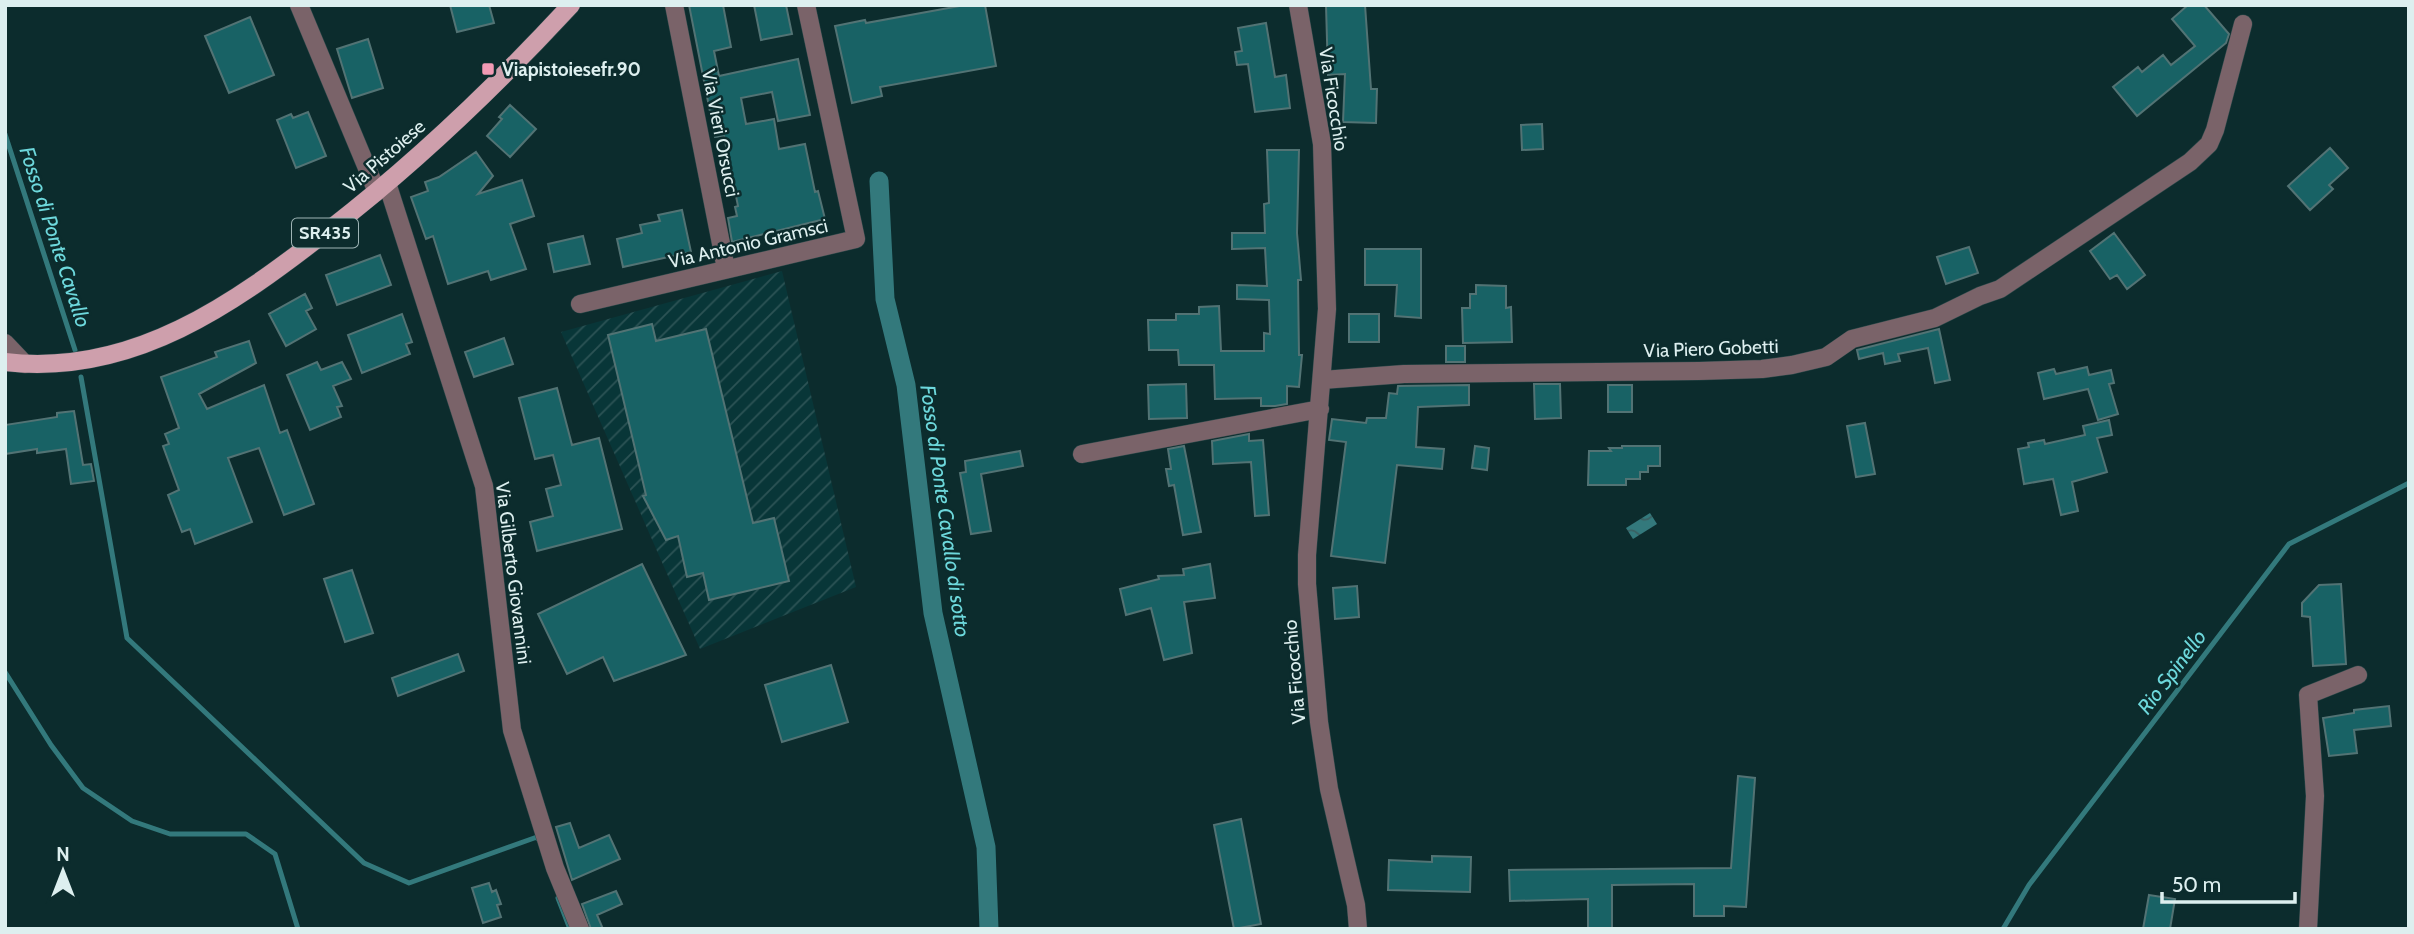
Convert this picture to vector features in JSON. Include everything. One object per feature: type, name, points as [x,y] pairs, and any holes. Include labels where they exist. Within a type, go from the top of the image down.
[{"type":"main road","name":"Via Pistoiese","points":[[5,362],[70,363],[104,356],[146,343],[199,319],[256,286],[382,188],[464,114],[571,5]]},
{"type":"street","name":"Via Gilberto Giovannini","points":[[299,5],[382,188],[484,486],[512,730],[555,868],[580,929]]},
{"type":"street","name":"Via Vieri Orsucci","points":[[674,5],[726,269]]},
{"type":"street","name":"Via Antonio Gramsci","points":[[580,304],[856,239],[806,5]]},
{"type":"street","name":"Via Ficocchio","points":[[1298,5],[1322,144],[1327,309],[1307,555],[1307,584],[1325,764],[1349,868],[1358,929]]},
{"type":"street","name":"Via Piero Gobetti","points":[[1322,380],[1404,374],[1762,369],[1813,361],[1852,339],[1935,318],[2000,289],[2190,162],[2209,144],[2243,24]]},
{"type":"street","points":[[5,344],[25,364]]},
{"type":"street","points":[[1082,454],[1320,409]]},
{"type":"street","points":[[2308,929],[2315,796],[2308,695],[2358,675]]},
{"type":"shaded area","points":[[782,271],[856,587],[700,649],[561,332]]},
{"type":"water","points":[[1650,513],[1657,524],[1633,539],[1626,528]]},
{"type":"building","points":[[450,5],[489,5],[494,23],[457,32]]},
{"type":"building","points":[[689,5],[723,5],[731,47],[714,51],[719,76],[798,59],[810,115],[778,121],[772,92],[741,98],[746,124],[774,119],[779,149],[805,144],[815,192],[818,191],[825,219],[732,242],[728,218],[737,216],[735,207],[738,206],[724,136],[715,137]]},
{"type":"building","points":[[754,5],[786,5],[792,34],[761,40]]},
{"type":"building","points":[[965,5],[985,5],[996,66],[880,87],[882,96],[852,103],[835,26]]},
{"type":"building","points":[[1326,5],[1365,5],[1371,89],[1377,89],[1376,123],[1343,122],[1345,74],[1328,75]]},
{"type":"building","points":[[2188,5],[2204,5],[2229,34],[2226,43],[2137,116],[2113,87],[2138,67],[2142,72],[2163,55],[2171,65],[2195,46],[2172,19]]},
{"type":"building","points":[[250,17],[274,75],[229,93],[205,36]]},
{"type":"building","points":[[1266,23],[1275,77],[1286,75],[1290,108],[1255,112],[1248,64],[1237,65],[1235,52],[1242,51],[1238,28]]},
{"type":"building","points":[[368,39],[383,88],[352,98],[337,49]]},
{"type":"building","points":[[510,105],[536,129],[510,157],[487,136]]},
{"type":"building","points":[[308,112],[326,156],[296,168],[277,120],[291,114],[293,118]]},
{"type":"building","points":[[1542,124],[1543,149],[1522,150],[1521,125]]},
{"type":"building","points":[[2330,148],[2348,168],[2329,185],[2333,189],[2310,210],[2288,186]]},
{"type":"building","points":[[1267,150],[1299,150],[1297,233],[1301,280],[1298,280],[1299,355],[1302,355],[1299,387],[1287,386],[1287,404],[1275,406],[1261,406],[1261,398],[1215,399],[1214,365],[1179,365],[1178,350],[1149,350],[1148,320],[1176,320],[1176,314],[1199,314],[1199,307],[1219,306],[1221,351],[1264,351],[1264,333],[1270,334],[1269,300],[1237,299],[1237,285],[1267,286],[1265,248],[1232,249],[1232,233],[1265,233],[1264,204],[1269,203]]},
{"type":"building","points":[[476,152],[493,176],[478,194],[522,180],[534,216],[510,224],[526,269],[491,280],[488,271],[448,284],[433,236],[426,239],[411,197],[428,191],[425,182],[439,177]]},
{"type":"building","points":[[682,210],[691,252],[623,267],[617,239],[642,233],[640,225],[660,221],[658,215]]},
{"type":"building","points":[[2114,233],[2145,275],[2127,289],[2117,275],[2110,279],[2090,251]]},
{"type":"building","points":[[583,236],[590,264],[554,272],[548,244]]},
{"type":"building","points":[[1969,247],[1978,273],[1946,284],[1937,257]]},
{"type":"building","points":[[1365,249],[1421,249],[1421,318],[1395,316],[1397,285],[1365,285]]},
{"type":"building","points":[[380,255],[391,285],[337,305],[326,275]]},
{"type":"building","points":[[1476,285],[1506,286],[1506,308],[1511,307],[1512,342],[1463,343],[1462,308],[1470,308],[1470,294],[1476,294]]},
{"type":"building","points":[[305,294],[312,308],[306,311],[316,329],[286,346],[269,314]]},
{"type":"building","points":[[402,314],[412,342],[406,344],[410,354],[362,373],[348,335]]},
{"type":"building","points":[[1349,314],[1379,314],[1379,342],[1349,342]]},
{"type":"building","points":[[652,324],[656,341],[706,329],[753,523],[774,518],[789,581],[709,600],[703,573],[687,577],[678,536],[666,540],[643,496],[646,495],[608,335]]},
{"type":"building","points":[[1939,329],[1950,380],[1935,383],[1928,348],[1898,354],[1900,361],[1885,364],[1883,353],[1859,359],[1857,350]]},
{"type":"building","points":[[504,338],[513,364],[474,377],[465,352]]},
{"type":"building","points":[[249,341],[256,363],[199,394],[207,409],[264,385],[280,433],[287,430],[314,504],[284,515],[259,448],[228,458],[252,522],[195,544],[190,529],[182,532],[168,495],[179,490],[163,446],[169,444],[165,434],[179,428],[161,377],[217,357],[215,352]]},
{"type":"building","points":[[1446,346],[1465,346],[1465,362],[1446,362]]},
{"type":"building","points":[[317,362],[321,370],[342,362],[351,379],[333,386],[342,406],[337,407],[341,417],[310,430],[287,375]]},
{"type":"building","points":[[2087,367],[2089,375],[2111,370],[2114,383],[2109,384],[2118,414],[2098,420],[2088,389],[2044,399],[2038,373],[2054,369],[2056,374]]},
{"type":"building","points":[[1186,384],[1187,418],[1149,419],[1148,385]]},
{"type":"building","points":[[1534,384],[1560,384],[1561,418],[1535,419]]},
{"type":"building","points":[[1469,385],[1469,405],[1418,407],[1416,447],[1444,449],[1442,469],[1397,465],[1385,563],[1331,556],[1346,442],[1329,440],[1332,419],[1366,423],[1367,418],[1386,418],[1389,393],[1397,394],[1398,386]]},
{"type":"building","points":[[1608,385],[1632,385],[1632,412],[1608,412]]},
{"type":"building","points":[[557,388],[572,445],[599,438],[622,529],[537,551],[530,522],[553,516],[546,489],[561,485],[553,455],[535,459],[519,398]]},
{"type":"building","points":[[74,411],[83,465],[91,464],[94,481],[71,484],[66,449],[37,453],[37,449],[5,454],[5,425],[57,417],[57,413]]},
{"type":"building","points":[[2109,420],[2112,435],[2097,438],[2107,472],[2072,482],[2078,511],[2061,515],[2053,479],[2024,484],[2018,449],[2029,447],[2028,443],[2044,440],[2045,444],[2085,435],[2083,426]]},
{"type":"building","points":[[1865,423],[1875,474],[1856,477],[1847,426]]},
{"type":"building","points":[[1249,434],[1249,441],[1263,440],[1269,515],[1255,516],[1251,462],[1213,464],[1212,441]]},
{"type":"building","points":[[1184,446],[1201,532],[1183,535],[1174,485],[1169,486],[1166,469],[1171,469],[1168,449]]},
{"type":"building","points":[[1475,446],[1489,448],[1487,470],[1472,468]]},
{"type":"building","points":[[1660,446],[1660,466],[1648,466],[1648,472],[1640,472],[1640,479],[1626,479],[1626,485],[1588,485],[1589,451],[1611,451],[1609,448]]},
{"type":"building","points":[[1020,451],[1023,466],[981,474],[991,531],[971,534],[960,473],[966,472],[965,461]]},
{"type":"building","points":[[642,564],[686,655],[614,681],[603,657],[567,674],[538,614]]},
{"type":"building","points":[[1210,564],[1215,598],[1184,602],[1192,653],[1164,660],[1151,608],[1126,615],[1120,589],[1159,579],[1158,576],[1184,575],[1183,569]]},
{"type":"building","points":[[352,570],[373,633],[345,642],[324,579]]},
{"type":"building","points":[[2341,584],[2346,664],[2313,666],[2310,617],[2302,616],[2302,603],[2319,585]]},
{"type":"building","points":[[1357,586],[1359,617],[1335,619],[1333,588]]},
{"type":"building","points":[[458,654],[464,671],[398,696],[392,678]]},
{"type":"building","points":[[831,665],[848,722],[782,742],[765,685]]},
{"type":"building","points":[[2389,706],[2391,726],[2354,730],[2357,753],[2329,756],[2323,718],[2354,713],[2354,710]]},
{"type":"building","points":[[1738,776],[1755,778],[1746,907],[1724,906],[1724,916],[1694,916],[1694,884],[1612,885],[1612,929],[1588,929],[1588,899],[1510,901],[1509,870],[1731,868]]},
{"type":"building","points":[[1241,819],[1261,924],[1234,929],[1214,825]]},
{"type":"building","points":[[570,823],[579,848],[609,835],[620,859],[572,880],[556,827]]},
{"type":"building","points":[[1432,856],[1471,857],[1470,892],[1388,890],[1389,860],[1432,862]]},
{"type":"building","points":[[489,883],[492,892],[496,890],[501,904],[497,905],[501,917],[483,923],[472,888]]},
{"type":"building","points":[[616,891],[622,904],[597,915],[603,929],[591,929],[582,904]]},
{"type":"building","points":[[2149,895],[2175,899],[2170,929],[2143,929]]},
{"type":"waterway","name":"Fosso di Ponte Cavallo","points":[[5,134],[75,350]]},
{"type":"waterway","name":"Fosso di Ponte Cavallo di sotto","points":[[879,181],[885,299],[906,385],[933,613],[986,847],[989,929]]},
{"type":"waterway","points":[[81,377],[127,638],[364,863],[409,883],[537,837],[538,839]]},
{"type":"waterway","name":"Rio Spinello","points":[[2003,929],[2029,885],[2289,544],[2409,483]]},
{"type":"waterway","points":[[5,672],[51,745],[83,788],[132,821],[170,834],[246,834],[275,854],[298,929]]},
{"type":"waterway","points":[[558,898],[570,929]]},
{"type":"place","name":"Viapistoiesefr.90","points":[[488,69]]}]
